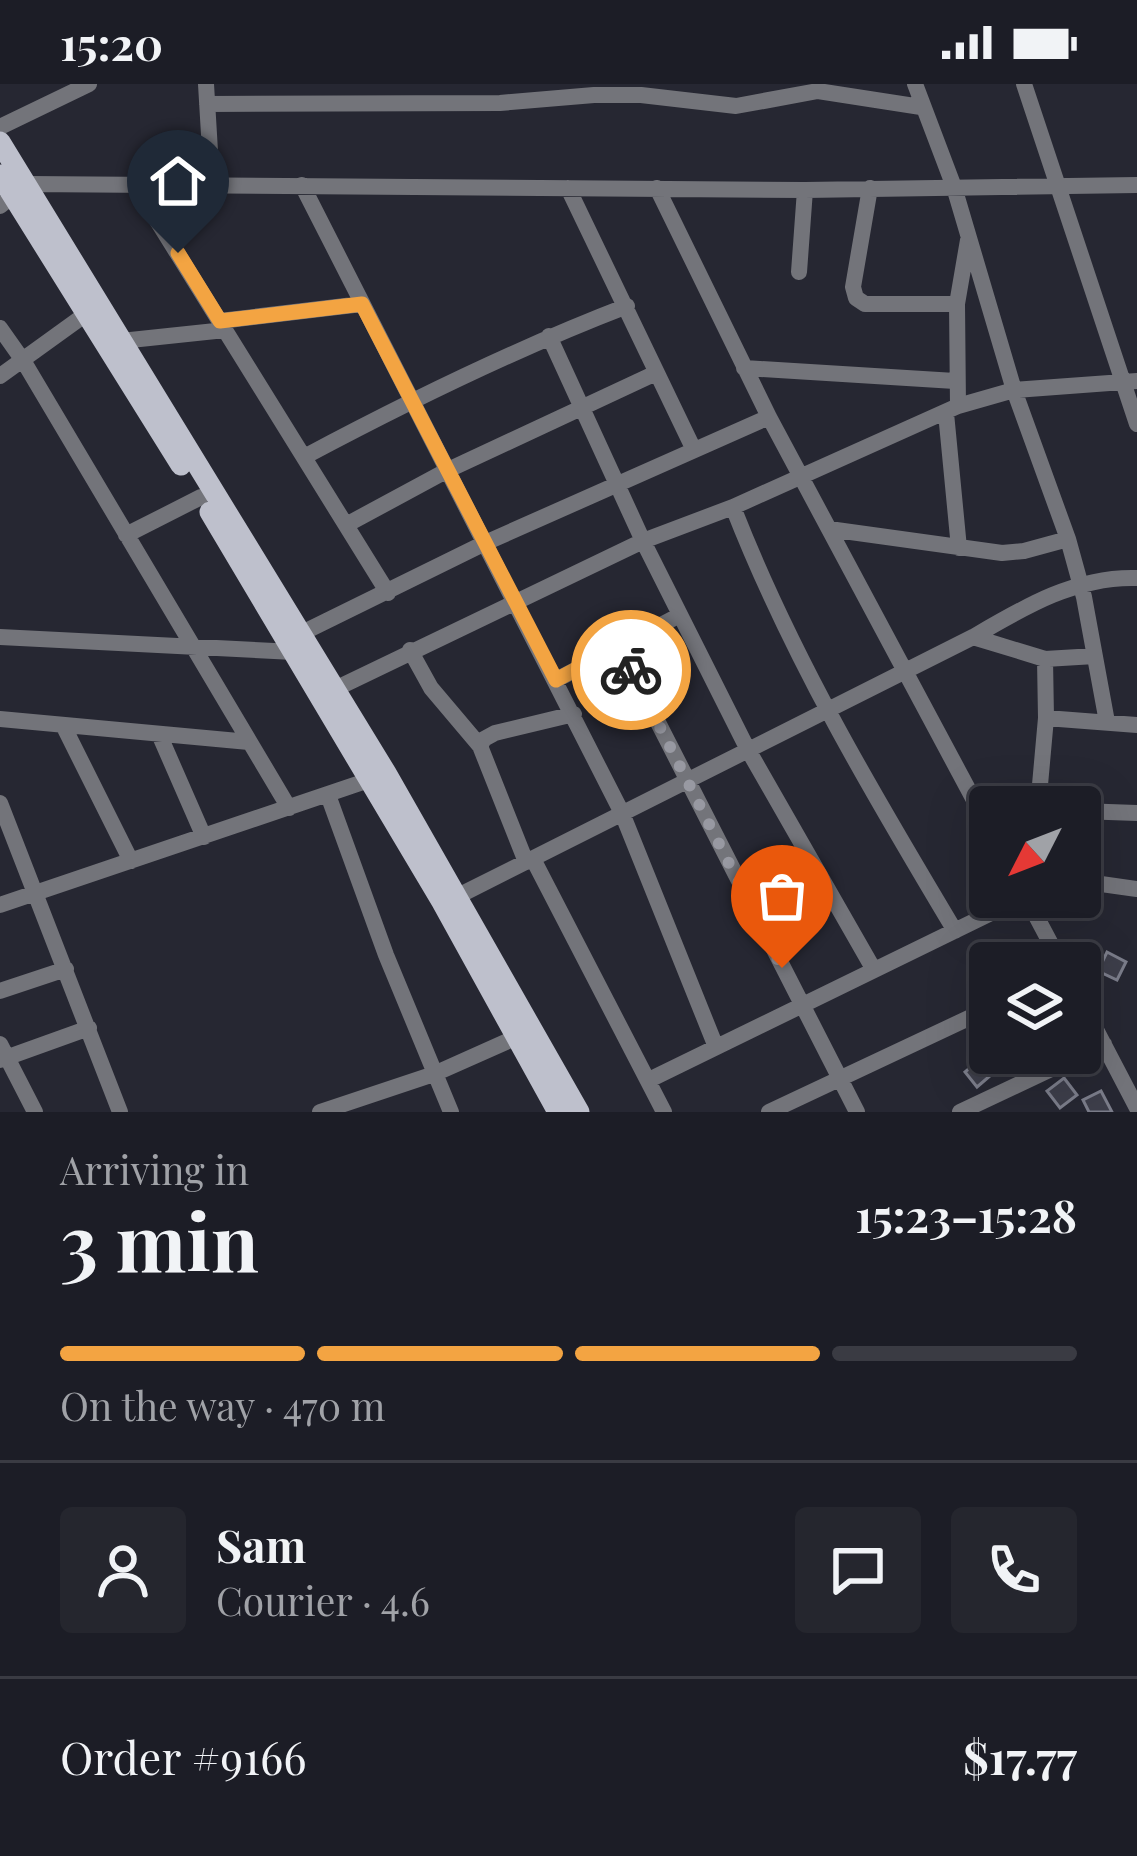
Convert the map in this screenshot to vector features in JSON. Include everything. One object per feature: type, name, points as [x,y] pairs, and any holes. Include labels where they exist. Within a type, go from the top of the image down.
[{"type":"main road","points":[[0,142],[14,195],[201,497],[298,642],[335,688],[578,1112]]},
{"type":"main road","points":[[0,175],[121,341],[298,642],[558,1112]]},
{"type":"street","points":[[0,127],[89,84]]},
{"type":"street","points":[[206,84],[212,185]]},
{"type":"street","points":[[915,84],[954,188],[1014,390],[1068,539],[1107,722]]},
{"type":"street","points":[[1024,84],[1130,381],[1137,424]]},
{"type":"street","points":[[207,104],[500,103],[641,95],[736,106],[818,92],[922,107]]},
{"type":"street","points":[[14,195],[136,185],[806,190],[1137,185]]},
{"type":"street","points":[[136,185],[388,593]]},
{"type":"street","points":[[302,185],[622,813],[716,1047]]},
{"type":"street","points":[[568,188],[694,450]]},
{"type":"street","points":[[657,188],[769,417],[902,669],[971,786]]},
{"type":"street","points":[[870,188],[853,287],[856,298],[865,304],[957,304]]},
{"type":"street","points":[[799,272],[806,190]]},
{"type":"street","points":[[959,548],[952,409],[957,304],[968,240]]},
{"type":"street","points":[[121,341],[362,304]]},
{"type":"street","points":[[304,457],[409,401],[549,336],[627,306]]},
{"type":"street","points":[[0,376],[86,314]]},
{"type":"street","points":[[0,328],[25,362],[290,808]]},
{"type":"street","points":[[549,336],[643,542],[747,748],[874,970]]},
{"type":"street","points":[[744,368],[956,381]]},
{"type":"street","points":[[346,525],[446,471],[656,373]]},
{"type":"street","points":[[335,688],[643,542],[734,507],[952,409],[1014,390],[1130,381]]},
{"type":"street","points":[[0,638],[193,649],[298,642],[485,543],[769,417]]},
{"type":"street","points":[[126,535],[201,497]]},
{"type":"street","points":[[734,507],[760,578],[826,707],[955,931]]},
{"type":"street","points":[[829,529],[959,548],[1024,551],[1068,539]]},
{"type":"street","points":[[458,896],[1024,607],[1079,584],[1137,578]]},
{"type":"street","points":[[556,680],[680,615]]},
{"type":"street","points":[[973,637],[1045,659],[1095,656]]},
{"type":"street","points":[[619,646],[857,1112]]},
{"type":"street","points":[[410,650],[431,688],[480,746],[530,860],[664,1112]]},
{"type":"street","points":[[1040,786],[1045,659]]},
{"type":"street","points":[[480,746],[495,733],[574,714]]},
{"type":"street","points":[[1046,718],[1137,725]]},
{"type":"street","points":[[0,719],[249,742]]},
{"type":"street","points":[[64,725],[131,861]]},
{"type":"street","points":[[160,734],[204,837]]},
{"type":"street","points":[[0,905],[372,779]]},
{"type":"street","points":[[328,795],[451,1112]]},
{"type":"street","points":[[1,811],[120,1112]]},
{"type":"street","points":[[1101,812],[1137,813]]},
{"type":"street","points":[[1101,884],[1137,889]]},
{"type":"street","points":[[649,1080],[982,918]]},
{"type":"street","points":[[0,992],[66,969]]},
{"type":"street","points":[[769,1112],[969,1018]]},
{"type":"street","points":[[35,1112],[3,1053],[89,1028]]},
{"type":"street","points":[[320,1112],[434,1074],[518,1037]]},
{"type":"street","points":[[1101,1038],[1137,1108]]},
{"type":"street","points":[[960,1112],[1104,1044]]},
{"type":"building","points":[[1107,952],[1126,962],[1117,980],[1101,972]]},
{"type":"building","points":[[969,1069],[969,1074],[991,1075],[977,1087],[965,1072]]},
{"type":"building","points":[[1064,1078],[1077,1095],[1060,1108],[1047,1091]]},
{"type":"building","points":[[1101,1091],[1112,1112],[1089,1112],[1083,1100]]},
{"type":"way so far","points":[[631,670],[782,968]]},
{"type":"route","points":[[178,253],[220,321],[362,304],[556,680],[619,646],[631,670]]}]
